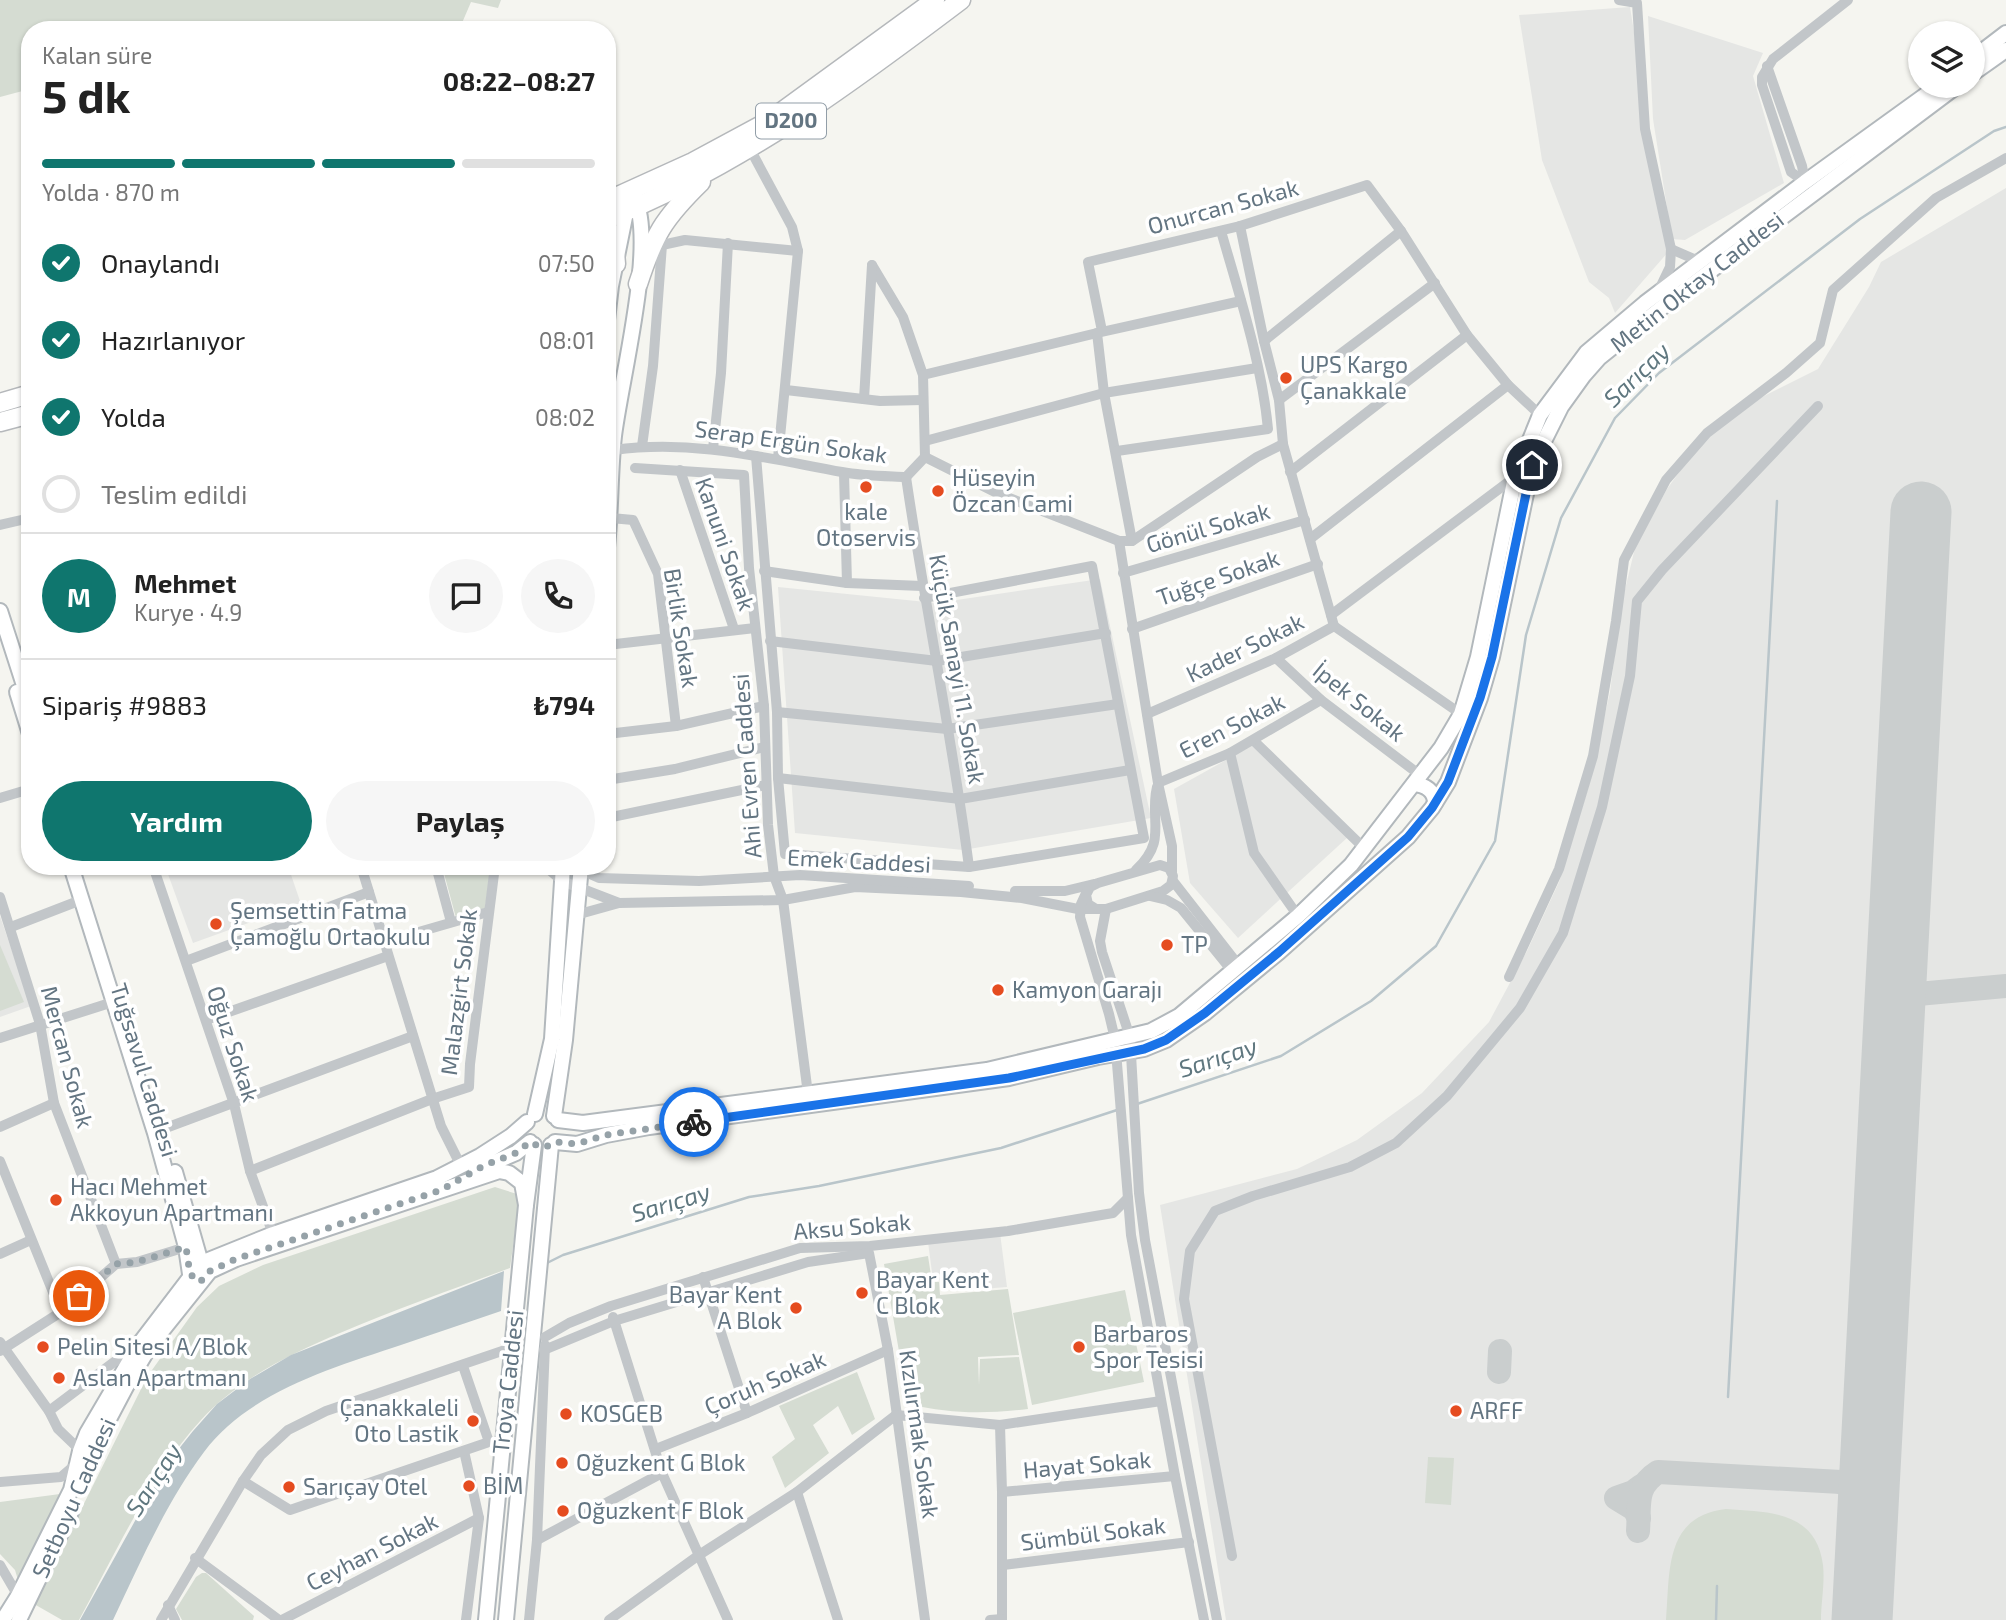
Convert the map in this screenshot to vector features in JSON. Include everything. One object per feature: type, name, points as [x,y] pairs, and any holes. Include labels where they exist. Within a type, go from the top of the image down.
[{"type":"highway","name":"D200","points":[[625,201],[769,121],[935,0]]},
{"type":"highway","name":"D200","points":[[625,201],[714,170],[856,79],[961,0]]},
{"type":"highway","points":[[638,284],[660,227],[677,205],[714,170]]},
{"type":"highway","points":[[0,403],[21,397]]},
{"type":"highway","points":[[0,422],[21,416]]},
{"type":"main road","points":[[1985,49],[2006,33]]},
{"type":"main road","points":[[1985,65],[2006,50]]},
{"type":"main road","points":[[1809,188],[1923,98]]},
{"type":"main road","name":"Metin Oktay Caddesi","points":[[1131,1048],[1151,1031],[1179,1016],[1298,916],[1365,849],[1441,748],[1461,714],[1478,657],[1515,477],[1539,415],[1587,352],[1707,257],[1940,98]]},
{"type":"main road","name":"Metin Oktay Caddesi","points":[[553,1144],[577,1144],[649,1127],[1009,1078],[1116,1051],[1144,1049],[1166,1040],[1205,1013],[1279,952],[1408,837],[1448,782],[1480,698],[1492,657],[1532,465],[1561,407],[1599,358],[1809,188]]},
{"type":"main road","points":[[616,264],[625,201]]},
{"type":"main road","points":[[616,436],[642,248],[625,201]]},
{"type":"main road","points":[[0,611],[21,676]]},
{"type":"main road","points":[[0,641],[21,706]]},
{"type":"main road","points":[[1417,779],[1433,794],[1435,803]]},
{"type":"main road","points":[[1397,806],[1397,812],[1406,821],[1418,824]]},
{"type":"main road","points":[[74,875],[155,1133],[186,1247],[200,1273],[273,1234],[418,1185],[461,1166],[496,1146],[531,1118],[545,1112],[556,1118]]},
{"type":"main road","name":"Tuğsavul Caddesi","points":[[83,875],[163,1129],[200,1273]]},
{"type":"main road","points":[[532,1144],[526,1132],[552,1039],[563,875]]},
{"type":"main road","points":[[441,1190],[483,1166],[532,1144],[546,1147],[553,1144],[560,1134],[556,1118],[580,875]]},
{"type":"main road","name":"Metin Oktay Caddesi","points":[[556,1118],[583,1123],[1116,1051]]},
{"type":"main road","name":"Troya Caddesi","points":[[485,1620],[532,1144]]},
{"type":"main road","name":"Troya Caddesi","points":[[506,1620],[538,1336],[545,1195],[553,1144]]},
{"type":"main road","points":[[441,1190],[499,1171],[509,1173],[522,1182],[526,1205]]},
{"type":"main road","name":"Setboyu Caddesi","points":[[19,1620],[73,1508],[86,1433],[140,1343],[200,1273],[441,1190]]},
{"type":"main road","name":"Setboyu Caddesi","points":[[2,1620],[18,1596],[71,1490],[83,1457],[145,1355],[200,1273]]},
{"type":"street","points":[[1619,0],[1637,3],[1645,129],[1671,248],[1670,267],[1654,297]]},
{"type":"street","points":[[1809,188],[1767,66],[1848,0]]},
{"type":"street","points":[[749,148],[792,227],[798,251],[778,458]]},
{"type":"street","points":[[1509,977],[1559,869],[1592,757],[1624,560],[1666,480],[1707,433],[1786,373],[1820,343],[1833,289],[1936,198],[2006,158]]},
{"type":"street","name":"Onurcan Sokak","points":[[1099,332],[1088,262],[1240,226],[1367,185],[1401,231]]},
{"type":"street","points":[[1240,226],[1279,400],[1283,444],[1334,626]]},
{"type":"street","points":[[1117,451],[1268,429],[1257,368],[1221,231]]},
{"type":"street","points":[[1264,341],[1401,231],[1467,335],[1508,385],[1539,415]]},
{"type":"street","points":[[642,446],[653,366],[663,245],[685,240],[798,251]]},
{"type":"street","points":[[713,449],[729,243]]},
{"type":"street","points":[[1671,248],[1694,258],[1707,257]]},
{"type":"street","points":[[864,399],[872,265],[903,317],[923,374],[925,457],[999,494],[1119,541],[1132,541],[1257,457],[1283,444]]},
{"type":"street","points":[[1279,400],[1435,283]]},
{"type":"street","points":[[923,374],[1241,301]]},
{"type":"street","points":[[1099,332],[1104,393],[1132,541]]},
{"type":"street","points":[[1290,472],[1467,335]]},
{"type":"street","points":[[925,441],[1104,393],[1257,368]]},
{"type":"street","points":[[1310,539],[1508,385]]},
{"type":"street","points":[[786,390],[864,399],[922,400]]},
{"type":"street","points":[[1232,1556],[1184,1299],[1190,1251],[1215,1211],[1253,1196],[1350,1167],[1396,1143],[1447,1096],[1520,1008],[1563,933],[1602,807],[1630,676],[1637,601],[1662,570],[1818,406]]},
{"type":"street","name":"Serap Ergün Sokak","points":[[616,450],[642,446],[713,449],[778,458],[844,472],[906,477],[925,457]]},
{"type":"street","points":[[756,456],[777,712],[778,778],[785,854],[969,867],[1144,838],[1092,566],[924,598]]},
{"type":"street","points":[[635,468],[680,470]]},
{"type":"street","name":"Ahi Evren Caddesi","points":[[680,470],[744,475],[755,628],[764,706],[766,785],[774,876],[783,900],[808,1094]]},
{"type":"street","name":"Kanuni Sokak","points":[[680,470],[734,629]]},
{"type":"street","points":[[844,472],[847,583]]},
{"type":"street","name":"Küçük Sanayi 11. Sokak","points":[[906,477],[969,867]]},
{"type":"street","points":[[1331,615],[1515,477]]},
{"type":"street","name":"Birlik Sokak","points":[[616,518],[633,520],[658,574],[676,726]]},
{"type":"street","points":[[0,525],[21,520]]},
{"type":"street","name":"Gönül Sokak","points":[[1123,573],[1305,520]]},
{"type":"street","points":[[1119,541],[1158,783],[1172,846],[1173,876],[1237,969]]},
{"type":"street","name":"Tuğçe Sokak","points":[[1132,629],[1318,564]]},
{"type":"street","points":[[764,571],[847,583],[922,586]]},
{"type":"street","name":"Kader Sokak","points":[[1147,714],[1276,658],[1334,626],[1461,714]]},
{"type":"street","points":[[616,644],[755,628]]},
{"type":"street","points":[[770,641],[937,661],[1106,633]]},
{"type":"street","name":"İpek Sokak","points":[[1276,658],[1321,700],[1417,779]]},
{"type":"street","name":"Eren Sokak","points":[[1158,783],[1254,741],[1321,700]]},
{"type":"street","points":[[777,712],[947,729],[1118,704]]},
{"type":"street","points":[[616,733],[676,726],[764,706]]},
{"type":"street","points":[[1254,741],[1365,849]]},
{"type":"street","points":[[616,779],[675,769],[764,747]]},
{"type":"street","points":[[1230,753],[1254,853],[1298,916]]},
{"type":"street","points":[[778,778],[960,800],[1130,770]]},
{"type":"street","points":[[1135,871],[1144,863],[1155,841],[1155,796],[1158,783]]},
{"type":"street","points":[[616,816],[766,785]]},
{"type":"street","points":[[0,798],[21,792]]},
{"type":"street","name":"Emek Caddesi","points":[[565,875],[578,888],[619,902],[783,900],[855,887],[1022,898],[1080,909],[1101,909],[1150,896],[1163,891],[1173,876],[1169,868],[1160,865],[1091,887],[1034,892],[873,878],[774,876],[699,881],[605,878],[598,875]]},
{"type":"street","name":"Oğuz Sokak","points":[[156,875],[234,1104],[250,1171],[273,1234]]},
{"type":"street","points":[[364,875],[441,1126],[461,1166]]},
{"type":"street","points":[[439,875],[452,922]]},
{"type":"street","name":"Malazgirt Sokak","points":[[432,1099],[469,1087],[494,875]]},
{"type":"street","points":[[1091,887],[1086,895],[1088,904],[1101,909],[1102,952],[1131,1048],[1139,1193],[1166,1355],[1217,1620]]},
{"type":"street","points":[[1091,887],[1080,909],[1080,917],[1110,1014],[1116,1051],[1131,1235],[1204,1620]]},
{"type":"street","points":[[186,961],[369,892]]},
{"type":"street","points":[[1150,896],[1167,900],[1181,908],[1237,969]]},
{"type":"street","name":"Mercan Sokak","points":[[0,897],[40,1024],[54,1103],[116,1264]]},
{"type":"street","points":[[11,927],[81,900]]},
{"type":"street","points":[[576,915],[619,902]]},
{"type":"street","points":[[384,942],[488,912]]},
{"type":"street","points":[[205,1020],[388,956]]},
{"type":"street","points":[[0,1038],[113,1002]]},
{"type":"street","points":[[163,1129],[413,1036]]},
{"type":"street","points":[[250,1171],[432,1099]]},
{"type":"street","points":[[0,1127],[54,1103]]},
{"type":"street","points":[[0,1161],[61,1312]]},
{"type":"street","name":"Aksu Sokak","points":[[538,1336],[611,1306],[800,1248],[870,1246],[1008,1231],[1113,1213],[1128,1198]]},
{"type":"street","points":[[0,1254],[31,1240]]},
{"type":"street","points":[[0,1482],[61,1477],[83,1457],[58,1429],[49,1411],[1,1347],[61,1312],[116,1264],[137,1262],[186,1247]]},
{"type":"street","name":"Aksu Sokak","points":[[544,1350],[614,1321],[808,1262],[869,1253]]},
{"type":"street","name":"Kızılırmak Sokak","points":[[869,1253],[888,1350],[925,1620]]},
{"type":"street","points":[[703,1277],[747,1413]]},
{"type":"street","points":[[611,1306],[662,1473],[728,1620]]},
{"type":"street","points":[[529,1620],[537,1540],[544,1350],[538,1336]]},
{"type":"street","points":[[49,1411],[140,1343]]},
{"type":"street","points":[[161,1620],[243,1480],[275,1440],[302,1422],[326,1411],[463,1366],[512,1343]]},
{"type":"street","name":"Çoruh Sokak","points":[[656,1449],[747,1413],[888,1350]]},
{"type":"street","points":[[243,1480],[290,1510],[489,1442],[463,1366]]},
{"type":"street","points":[[609,1620],[699,1556],[797,1492],[896,1415],[1000,1425],[1161,1401]]},
{"type":"street","points":[[990,1620],[1002,1620],[1000,1425]]},
{"type":"street","points":[[464,1451],[479,1518],[466,1620]]},
{"type":"street","points":[[537,1540],[662,1473]]},
{"type":"street","name":"Hayat Sokak","points":[[1002,1492],[1175,1476]]},
{"type":"street","points":[[797,1492],[838,1620]]},
{"type":"street","name":"Ceyhan Sokak","points":[[280,1620],[479,1518]]},
{"type":"street","name":"Sümbül Sokak","points":[[1003,1565],[1189,1542]]},
{"type":"street","points":[[195,1558],[280,1620]]},
{"type":"street","points":[[0,1565],[18,1596]]},
{"type":"street","points":[[168,1605],[175,1620]]},
{"type":"shaded area","points":[[0,0],[501,0],[498,8],[471,2],[463,21],[21,21],[21,91],[0,97]]},
{"type":"shaded area","points":[[1630,7],[1669,251],[1615,313],[1609,298],[1589,282],[1542,160],[1519,15]]},
{"type":"shaded area","points":[[1648,16],[1763,53],[1753,76],[1784,183],[1685,240],[1672,239],[1653,119]]},
{"type":"shaded area","points":[[2006,188],[2006,1620],[1226,1620],[1160,1205],[1297,1169],[1357,1140],[1422,1093],[1489,1022],[1527,951],[1559,882],[1588,789],[1610,692],[1621,606],[1635,548],[1667,489],[1711,428],[1738,409],[1818,369],[1869,287],[1881,262]]},
{"type":"shaded area","points":[[1100,579],[1151,818],[963,850],[795,833],[778,587],[936,603]]},
{"type":"shaded area","points":[[1253,745],[1348,837],[1238,938],[1190,883],[1174,789]]},
{"type":"shaded area","name":"Şemsettin Fatma Çamoğlu Ortaokulu","points":[[168,875],[291,875],[301,904],[193,943]]},
{"type":"shaded area","points":[[444,875],[490,875],[485,908],[456,918]]},
{"type":"shaded area","points":[[0,916],[31,1006],[0,1017]]},
{"type":"shaded area","points":[[0,945],[24,1002],[0,1011]]},
{"type":"shaded area","points":[[495,1187],[520,1195],[510,1268],[340,1333],[284,1359],[232,1392],[201,1420],[166,1465],[79,1620],[62,1620],[34,1604],[147,1377],[197,1307],[219,1286],[263,1265]]},
{"type":"shaded area","points":[[1000,1233],[1007,1287],[957,1291],[955,1278],[933,1280],[928,1242]]},
{"type":"shaded area","points":[[928,1256],[932,1282],[939,1282],[940,1295],[1008,1289],[1019,1355],[978,1357],[979,1385],[980,1359],[1019,1357],[1028,1409],[968,1412],[908,1404],[884,1264]]},
{"type":"shaded area","points":[[504,1271],[501,1311],[320,1373],[244,1413],[223,1431],[190,1472],[154,1534],[113,1620],[80,1620],[166,1465],[217,1404],[250,1379],[291,1355]]},
{"type":"shaded area","name":"Barbaros Spor Tesisi","points":[[1125,1290],[1144,1382],[1032,1405],[1013,1313]]},
{"type":"shaded area","points":[[857,1372],[875,1419],[852,1435],[838,1406],[813,1425],[829,1453],[785,1488],[772,1457],[795,1439],[779,1406]]},
{"type":"shaded area","points":[[1428,1457],[1454,1458],[1451,1505],[1425,1503]]},
{"type":"shaded area","points":[[60,1494],[18,1580],[15,1570],[0,1554],[0,1502]]},
{"type":"shaded area","points":[[1726,1509],[1758,1511],[1788,1518],[1801,1524],[1811,1534],[1819,1547],[1823,1565],[1821,1620],[1666,1620],[1670,1566],[1681,1535],[1691,1523],[1706,1514]]},
{"type":"shaded area","points":[[206,1573],[254,1616],[253,1620],[182,1620],[176,1609],[196,1577]]},
{"type":"waterway","name":"Sarıçay","points":[[1137,1104],[1281,1056],[1371,1001],[1436,946],[1495,841],[1526,635],[1561,518],[1615,418],[1659,373],[1860,219],[1994,131],[2006,127]]},
{"type":"waterway","points":[[1728,1397],[1777,501]]},
{"type":"waterway","name":"Sarıçay","points":[[547,1263],[563,1255],[749,1197],[819,1186],[1001,1148],[1117,1110]]},
{"type":"waterway","points":[[1716,1620],[1717,1586]]},
{"type":"taxiway","points":[[1896,996],[2006,986]]},
{"type":"taxiway","points":[[1499,1372],[1500,1351]]},
{"type":"taxiway","points":[[1868,1509],[1857,1490],[1841,1482],[1857,1478],[1872,1460]]},
{"type":"taxiway","points":[[1638,1531],[1642,1490],[1658,1472],[1841,1482]]},
{"type":"taxiway","points":[[1639,1518],[1634,1509],[1616,1498],[1641,1486]]},
{"type":"runway","points":[[1862,1620],[1921,512]]},
{"type":"way so far","points":[[79,1296],[116,1264],[137,1262],[186,1247],[190,1274],[200,1282],[210,1271],[236,1259],[441,1190],[483,1166],[516,1153],[530,1142],[540,1147],[555,1142],[577,1144],[606,1135],[694,1122]]},
{"type":"place","name":"UPS Kargo Çanakkale","points":[[1286,378]]},
{"type":"place","name":"kale Otoservis","points":[[866,487]]},
{"type":"place","name":"Hüseyin Özcan Cami","points":[[938,491]]},
{"type":"place","name":"Şemsettin Fatma Çamoğlu Ortaokulu","points":[[216,924]]},
{"type":"place","name":"TP","points":[[1167,945]]},
{"type":"place","name":"Kamyon Garajı","points":[[998,990]]},
{"type":"place","name":"Hacı Mehmet Akkoyun Apartmanı","points":[[56,1200]]},
{"type":"place","name":"Bayar Kent C Blok","points":[[862,1293]]},
{"type":"place","name":"Bayar Kent A Blok","points":[[796,1308]]},
{"type":"place","name":"Pelin Sitesi A/Blok","points":[[43,1347]]},
{"type":"place","name":"Barbaros Spor Tesisi","points":[[1079,1347]]},
{"type":"place","name":"Aslan Apartmanı","points":[[59,1378]]},
{"type":"place","name":"ARFF","points":[[1456,1411]]},
{"type":"place","name":"KOSGEB","points":[[566,1414]]},
{"type":"place","name":"Çanakkaleli Oto Lastik","points":[[473,1421]]},
{"type":"place","name":"Oğuzkent G Blok","points":[[562,1463]]},
{"type":"place","name":"BİM","points":[[469,1486]]},
{"type":"place","name":"Sarıçay Otel","points":[[289,1487]]},
{"type":"place","name":"Oğuzkent F Blok","points":[[563,1511]]},
{"type":"route","points":[[694,1122],[1009,1078],[1144,1049],[1166,1040],[1205,1013],[1279,952],[1408,837],[1432,808],[1448,782],[1480,698],[1492,657],[1532,465]]}]
